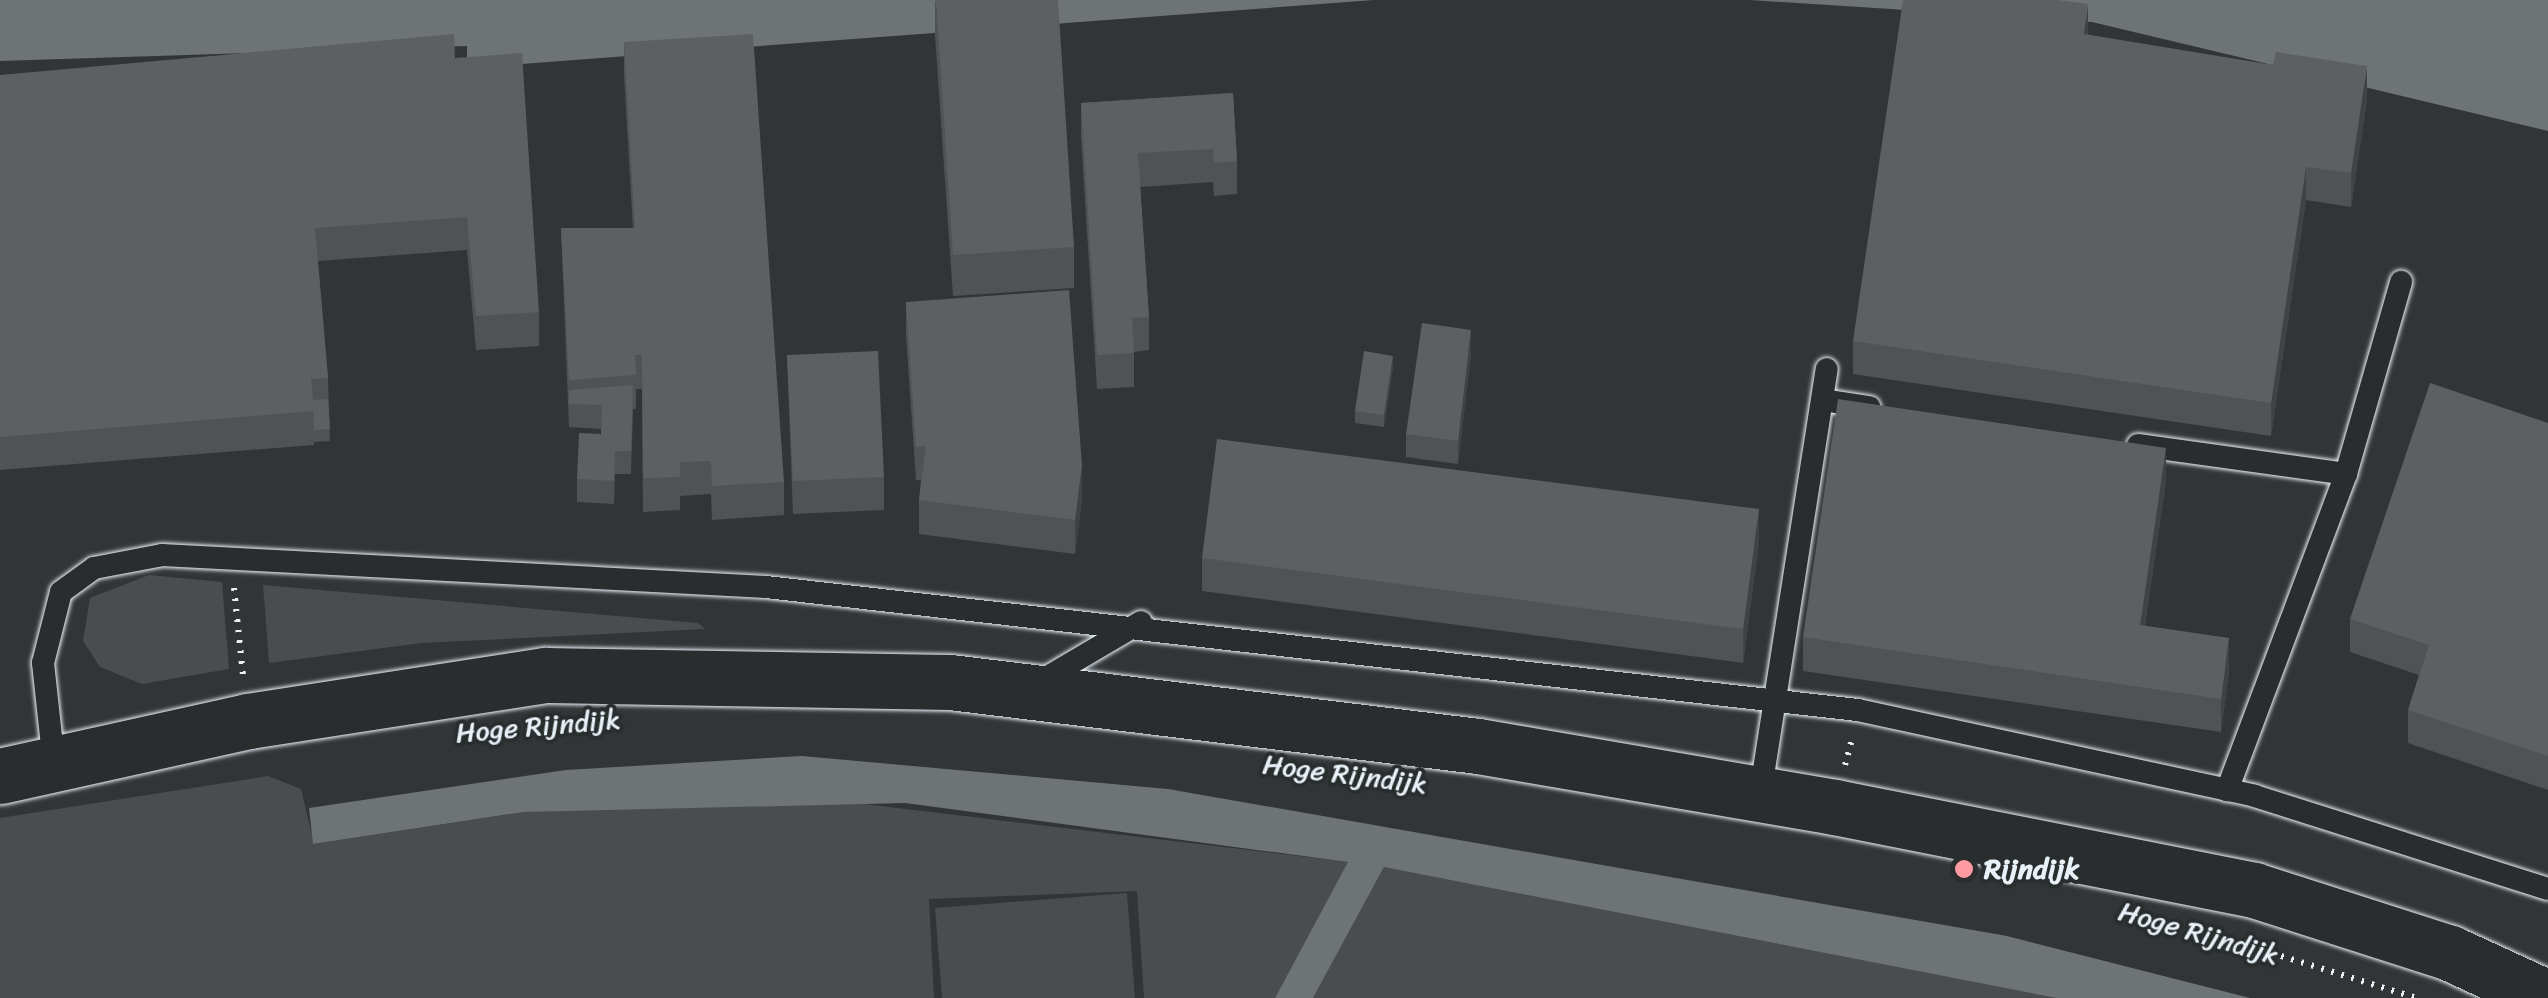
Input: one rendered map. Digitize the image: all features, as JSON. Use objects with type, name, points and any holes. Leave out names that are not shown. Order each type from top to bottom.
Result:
[{"type":"street","name":"Hoge Rijndijk","points":[[0,776],[35,743],[244,687],[565,637],[735,642],[857,657],[950,682]]},
{"type":"street","name":"Hoge Rijndijk","points":[[35,743],[296,712],[545,675],[950,682],[1478,746],[1760,795],[2254,890],[2450,953],[2548,998]]},
{"type":"lane","points":[[2227,790],[2346,474],[2401,282]]},
{"type":"lane","points":[[1760,795],[1780,702],[1827,368]]},
{"type":"lane","points":[[1823,400],[1900,411]]},
{"type":"lane","points":[[2114,441],[2346,474]]},
{"type":"lane","points":[[35,743],[43,664],[61,592],[111,564],[162,555],[766,586],[1141,622],[1858,710],[2227,790],[2548,889]]},
{"type":"lane","points":[[1018,690],[1066,672],[1141,622]]},
{"type":"path","points":[[231,560],[244,687]]},
{"type":"path","name":"Hoge Rijndijk","points":[[2192,928],[2416,998]]},
{"type":"shaded area","points":[[0,0],[1374,0],[480,67],[467,64],[467,46],[0,61]]},
{"type":"shaded area","points":[[1750,0],[2548,0],[2548,131],[2092,22]]},
{"type":"shaded area","points":[[149,575],[222,582],[229,669],[142,684],[100,667],[83,641],[90,598]]},
{"type":"shaded area","points":[[263,585],[698,623],[705,629],[422,643],[269,663]]},
{"type":"shaded area","points":[[802,756],[1168,789],[2007,936],[2250,998],[2057,998],[1384,867],[1313,998],[1275,998],[1348,862],[905,803],[524,812],[313,844],[309,808],[566,770]]},
{"type":"shaded area","points":[[268,776],[301,789],[314,844],[524,812],[831,800],[1349,862],[1275,998],[1144,998],[1137,891],[929,899],[934,998],[0,998],[0,818]]},
{"type":"shaded area","points":[[1384,867],[1892,961],[2057,998],[1313,998]]},
{"type":"shaded area","points":[[1127,893],[1135,998],[942,998],[935,908]]},
{"type":"building","points":[[936,0],[1058,0],[1074,247],[953,255]]},
{"type":"building","points":[[1903,0],[2057,0],[2088,4],[2084,34],[2273,65],[2276,52],[2367,66],[2351,173],[2306,167],[2271,403],[1853,341]]},
{"type":"building","points":[[454,34],[455,58],[522,53],[539,312],[476,316],[467,217],[315,228],[328,378],[311,379],[314,411],[0,437],[0,75]]},
{"type":"building","points":[[753,34],[784,482],[712,486],[711,461],[680,462],[680,477],[643,478],[642,355],[635,355],[636,375],[569,380],[561,228],[635,228],[624,42]]},
{"type":"building","points":[[1233,93],[1237,161],[1214,163],[1213,149],[1138,153],[1149,317],[1132,318],[1134,353],[1097,355],[1081,103]]},
{"type":"building","points":[[1069,290],[1082,466],[1075,520],[919,500],[926,446],[916,447],[906,302]]},
{"type":"building","points":[[1422,323],[1471,330],[1458,441],[1406,434]]},
{"type":"building","points":[[878,351],[884,477],[793,481],[787,355]]},
{"type":"building","points":[[1364,351],[1393,356],[1384,415],[1355,411]]},
{"type":"building","points":[[2430,383],[2548,423],[2548,756],[2408,710],[2429,645],[2350,619]]},
{"type":"building","points":[[633,385],[631,451],[615,451],[614,481],[577,479],[579,433],[601,434],[602,405],[569,404],[569,390]]},
{"type":"building","points":[[328,399],[330,429],[314,430],[313,400]]},
{"type":"building","points":[[1838,399],[2166,448],[2140,625],[2229,638],[2221,699],[1803,637]]},
{"type":"building","points":[[1217,439],[1759,509],[1743,629],[1202,558]]},
{"type":"place","name":"Rijndijk","points":[[1964,869]]}]
